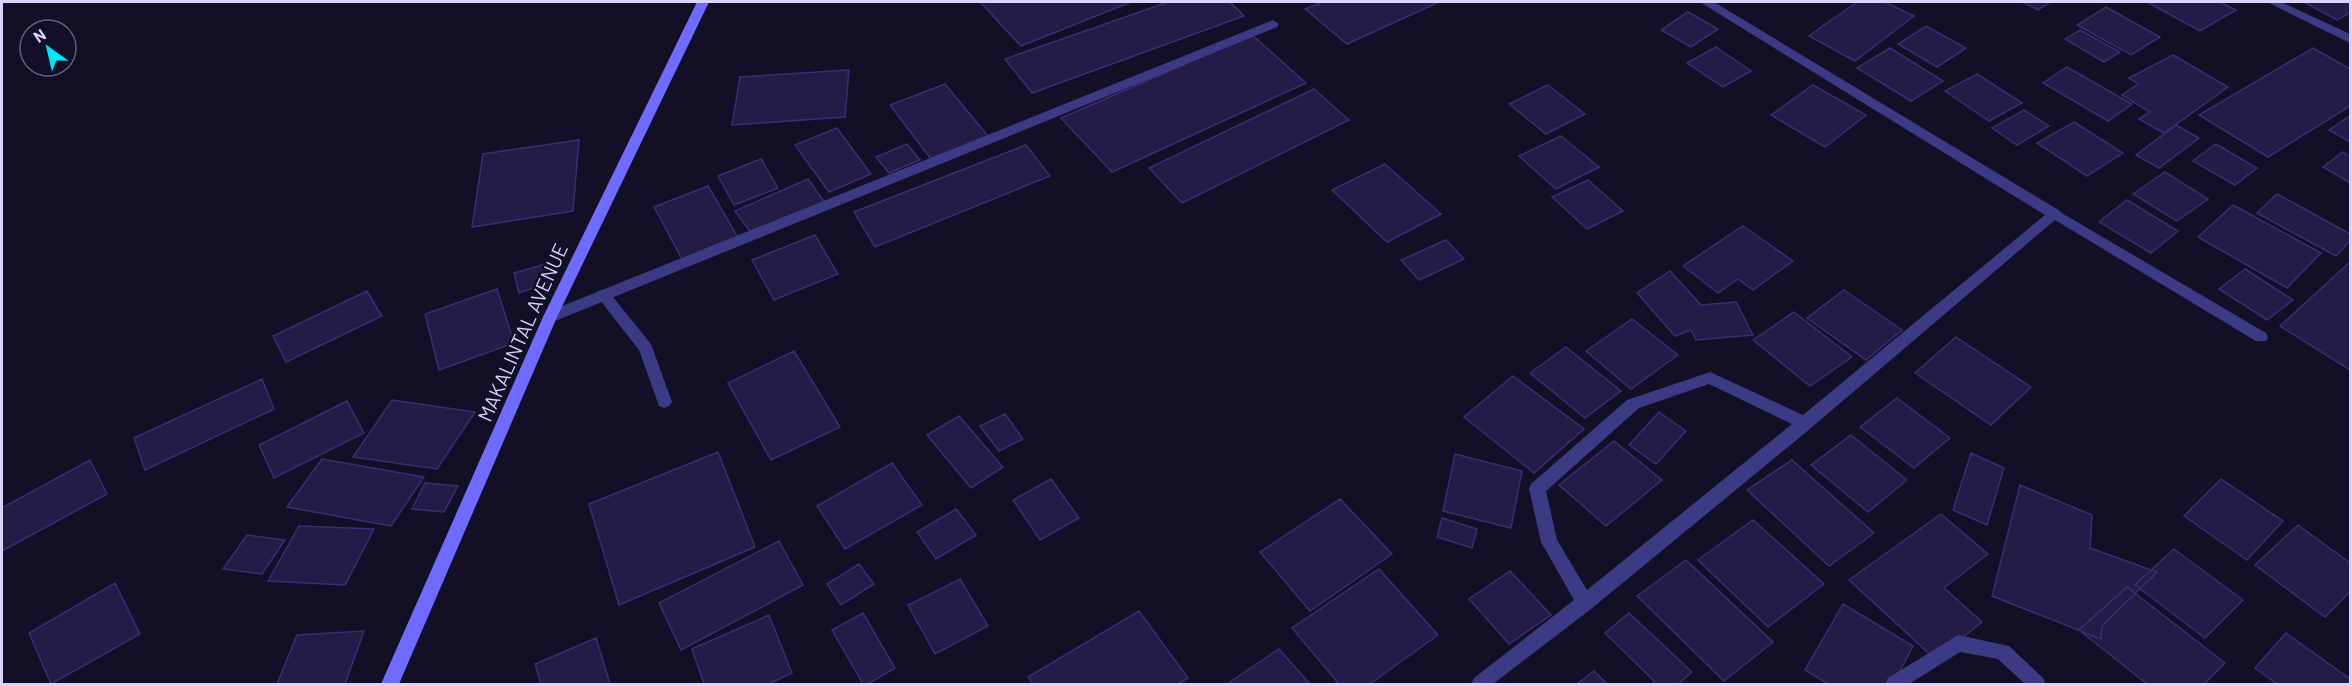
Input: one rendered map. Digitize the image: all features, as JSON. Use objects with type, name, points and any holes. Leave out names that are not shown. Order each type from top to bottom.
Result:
[{"type":"main road","name":"MAKALINTAL AVENUE","points":[[390,684],[549,317],[703,2]]},
{"type":"street","points":[[1706,2],[2261,337]]},
{"type":"street","points":[[2273,2],[2350,39]]},
{"type":"street","points":[[549,317],[1273,24]]},
{"type":"street","points":[[1480,684],[1584,603],[1805,423],[2055,214]]},
{"type":"street","points":[[603,295],[646,348],[664,402]]},
{"type":"street","points":[[1584,603],[1549,542],[1537,489],[1632,404],[1710,378],[1805,423]]},
{"type":"street","points":[[1894,684],[1958,643],[2003,652],[2037,684]]},
{"type":"building","points":[[980,2],[1131,2],[1021,46]]},
{"type":"building","points":[[1168,2],[1230,2],[1244,16],[1032,93],[1005,59]]},
{"type":"building","points":[[1322,2],[1439,2],[1347,44],[1305,9]]},
{"type":"building","points":[[1857,2],[1885,2],[1914,16],[1855,61],[1809,36]]},
{"type":"building","points":[[2023,2],[2050,2],[2038,10]]},
{"type":"building","points":[[2147,2],[2220,2],[2236,10],[2200,31]]},
{"type":"building","points":[[2304,2],[2350,2],[2350,13],[2337,20]]},
{"type":"building","points":[[2106,7],[2160,37],[2131,55],[2077,25]]},
{"type":"building","points":[[1688,12],[1718,29],[1691,47],[1661,30]]},
{"type":"building","points":[[1926,26],[1966,48],[1937,67],[1898,44]]},
{"type":"building","points":[[2080,30],[2120,52],[2104,62],[2065,39]]},
{"type":"building","points":[[1252,35],[1306,83],[1112,172],[1061,118]]},
{"type":"building","points":[[1716,47],[1751,71],[1723,87],[1687,63]]},
{"type":"building","points":[[1890,48],[1943,81],[1911,101],[1857,68]]},
{"type":"building","points":[[2313,48],[2350,69],[2350,106],[2268,157],[2199,115]]},
{"type":"building","points":[[2173,55],[2228,87],[2164,133],[2139,119],[2150,112],[2122,95],[2138,84],[2129,78]]},
{"type":"building","points":[[2067,67],[2132,104],[2108,121],[2043,83]]},
{"type":"building","points":[[849,70],[845,117],[732,125],[740,77]]},
{"type":"building","points":[[1977,74],[2022,103],[1989,121],[1945,91]]},
{"type":"building","points":[[945,84],[988,136],[931,159],[890,105]]},
{"type":"building","points":[[1548,85],[1585,114],[1546,134],[1509,104]]},
{"type":"building","points":[[1813,85],[1866,115],[1825,147],[1771,115]]},
{"type":"building","points":[[1314,89],[1349,120],[1182,203],[1149,168]]},
{"type":"building","points":[[2024,110],[2049,126],[2017,145],[1992,128]]},
{"type":"building","points":[[2350,116],[2350,142],[2329,130]]},
{"type":"building","points":[[2074,122],[2123,153],[2087,176],[2037,143]]},
{"type":"building","points":[[2176,125],[2199,138],[2159,168],[2136,155]]},
{"type":"building","points":[[837,128],[871,174],[829,192],[795,145]]},
{"type":"building","points":[[1561,136],[1599,167],[1556,189],[1519,156]]},
{"type":"building","points":[[579,140],[573,211],[472,227],[483,154]]},
{"type":"building","points":[[907,144],[920,160],[889,173],[876,157]]},
{"type":"building","points":[[2216,144],[2257,168],[2235,185],[2193,161]]},
{"type":"building","points":[[1026,145],[1050,176],[875,247],[854,212]]},
{"type":"building","points":[[2343,152],[2350,157],[2350,183],[2323,167]]},
{"type":"building","points":[[761,159],[778,188],[734,205],[718,176]]},
{"type":"building","points":[[1385,164],[1441,214],[1387,242],[1332,190]]},
{"type":"building","points":[[2165,172],[2208,199],[2177,221],[2133,194]]},
{"type":"building","points":[[808,179],[825,203],[752,234],[735,211]]},
{"type":"building","points":[[1588,180],[1623,211],[1587,229],[1552,197]]},
{"type":"building","points":[[708,186],[739,239],[683,261],[654,207]]},
{"type":"building","points":[[2277,194],[2350,234],[2350,241],[2336,256],[2257,213]]},
{"type":"building","points":[[2127,200],[2178,231],[2151,253],[2099,222]]},
{"type":"building","points":[[2233,205],[2321,253],[2287,288],[2198,237]]},
{"type":"building","points":[[1743,226],[1793,261],[1753,290],[1738,279],[1718,293],[1683,266]]},
{"type":"building","points":[[815,235],[838,274],[774,300],[752,260]]},
{"type":"building","points":[[1446,240],[1464,259],[1419,280],[1401,260]]},
{"type":"building","points":[[2350,262],[2350,370],[2280,326]]},
{"type":"building","points":[[549,263],[554,281],[519,293],[514,273]]},
{"type":"building","points":[[2245,269],[2293,300],[2267,320],[2219,289]]},
{"type":"building","points":[[1670,271],[1701,305],[1736,302],[1753,335],[1696,340],[1691,330],[1675,336],[1637,293]]},
{"type":"building","points":[[497,289],[514,343],[439,370],[425,314]]},
{"type":"building","points":[[1844,290],[1902,330],[1866,360],[1807,318]]},
{"type":"building","points":[[367,291],[382,316],[286,362],[273,336]]},
{"type":"building","points":[[1794,312],[1852,357],[1810,386],[1753,340]]},
{"type":"building","points":[[1632,319],[1678,355],[1631,389],[1586,351]]},
{"type":"building","points":[[1956,337],[2031,387],[1991,425],[1915,373]]},
{"type":"building","points":[[1566,347],[1621,391],[1585,418],[1530,373]]},
{"type":"building","points":[[794,351],[840,427],[771,460],[728,383]]},
{"type":"building","points":[[1513,376],[1584,429],[1534,473],[1464,417]]},
{"type":"building","points":[[262,379],[274,409],[145,470],[134,438]]},
{"type":"building","points":[[1897,398],[1950,438],[1914,468],[1860,427]]},
{"type":"building","points":[[392,400],[475,412],[437,469],[353,457]]},
{"type":"building","points":[[347,401],[364,433],[274,478],[259,445]]},
{"type":"building","points":[[1659,412],[1686,431],[1656,464],[1629,445]]},
{"type":"building","points":[[1005,414],[1023,439],[999,451],[980,426]]},
{"type":"building","points":[[959,416],[1003,467],[971,488],[927,435]]},
{"type":"building","points":[[1851,435],[1907,480],[1868,512],[1811,465]]},
{"type":"building","points":[[1614,441],[1662,480],[1606,526],[1559,485]]},
{"type":"building","points":[[718,452],[755,547],[619,605],[589,504]]},
{"type":"building","points":[[1971,453],[2004,468],[1987,525],[1953,510]]},
{"type":"building","points":[[1455,454],[1522,471],[1511,528],[1443,511]]},
{"type":"building","points":[[322,459],[424,477],[391,526],[287,507]]},
{"type":"building","points":[[90,460],[107,494],[2,551],[2,508]]},
{"type":"building","points":[[1792,460],[1874,533],[1829,566],[1747,490]]},
{"type":"building","points":[[892,463],[922,505],[845,549],[817,506]]},
{"type":"building","points":[[1051,479],[1079,518],[1040,540],[1013,500]]},
{"type":"building","points":[[2221,479],[2283,521],[2247,560],[2184,516]]},
{"type":"building","points":[[425,483],[458,486],[444,512],[412,509]]},
{"type":"building","points":[[2020,485],[2092,515],[2090,548],[2157,572],[2102,626],[2101,639],[1992,596]]},
{"type":"building","points":[[1340,499],[1392,554],[1310,611],[1260,552]]},
{"type":"building","points":[[956,509],[976,535],[936,559],[917,532]]},
{"type":"building","points":[[1941,514],[1988,554],[1944,588],[1982,622],[1935,659],[1849,580]]},
{"type":"building","points":[[1442,518],[1477,529],[1472,548],[1437,537]]},
{"type":"building","points":[[1753,520],[1824,584],[1768,627],[1698,560]]},
{"type":"building","points":[[2298,525],[2350,563],[2350,592],[2325,617],[2255,565]]},
{"type":"building","points":[[299,526],[374,529],[345,585],[268,581]]},
{"type":"building","points":[[247,535],[285,540],[262,574],[223,569]]},
{"type":"building","points":[[779,541],[803,585],[681,650],[659,603]]},
{"type":"building","points":[[2174,549],[2243,600],[2205,638],[2135,585]]},
{"type":"building","points":[[1686,560],[1773,642],[1724,681],[1637,596]]},
{"type":"building","points":[[859,564],[874,584],[841,605],[827,584]]},
{"type":"building","points":[[1379,569],[1438,635],[1370,684],[1339,684],[1292,628]]},
{"type":"building","points":[[1510,571],[1551,615],[1509,644],[1469,599]]},
{"type":"building","points":[[960,579],[988,626],[935,654],[908,605]]},
{"type":"building","points":[[115,583],[140,634],[51,684],[29,633]]},
{"type":"building","points":[[2127,587],[2225,663],[2204,684],[2147,684],[2079,630]]},
{"type":"building","points":[[1843,604],[1913,646],[1893,684],[1828,684],[1805,670]]},
{"type":"building","points":[[1139,611],[1188,678],[1178,684],[1033,684],[1028,677]]},
{"type":"building","points":[[863,613],[895,668],[868,684],[863,684],[832,630]]},
{"type":"building","points":[[1629,613],[1692,672],[1678,684],[1652,684],[1655,682],[1605,633]]},
{"type":"building","points":[[769,615],[792,673],[768,684],[704,684],[692,649]]},
{"type":"building","points":[[364,631],[345,684],[277,684],[297,635]]},
{"type":"building","points":[[2286,633],[2350,679],[2350,684],[2277,684],[2255,668]]},
{"type":"building","points":[[596,638],[610,684],[541,684],[535,664]]},
{"type":"building","points":[[1279,649],[1310,684],[1227,684]]},
{"type":"building","points":[[1594,671],[1607,684],[1577,684]]}]
